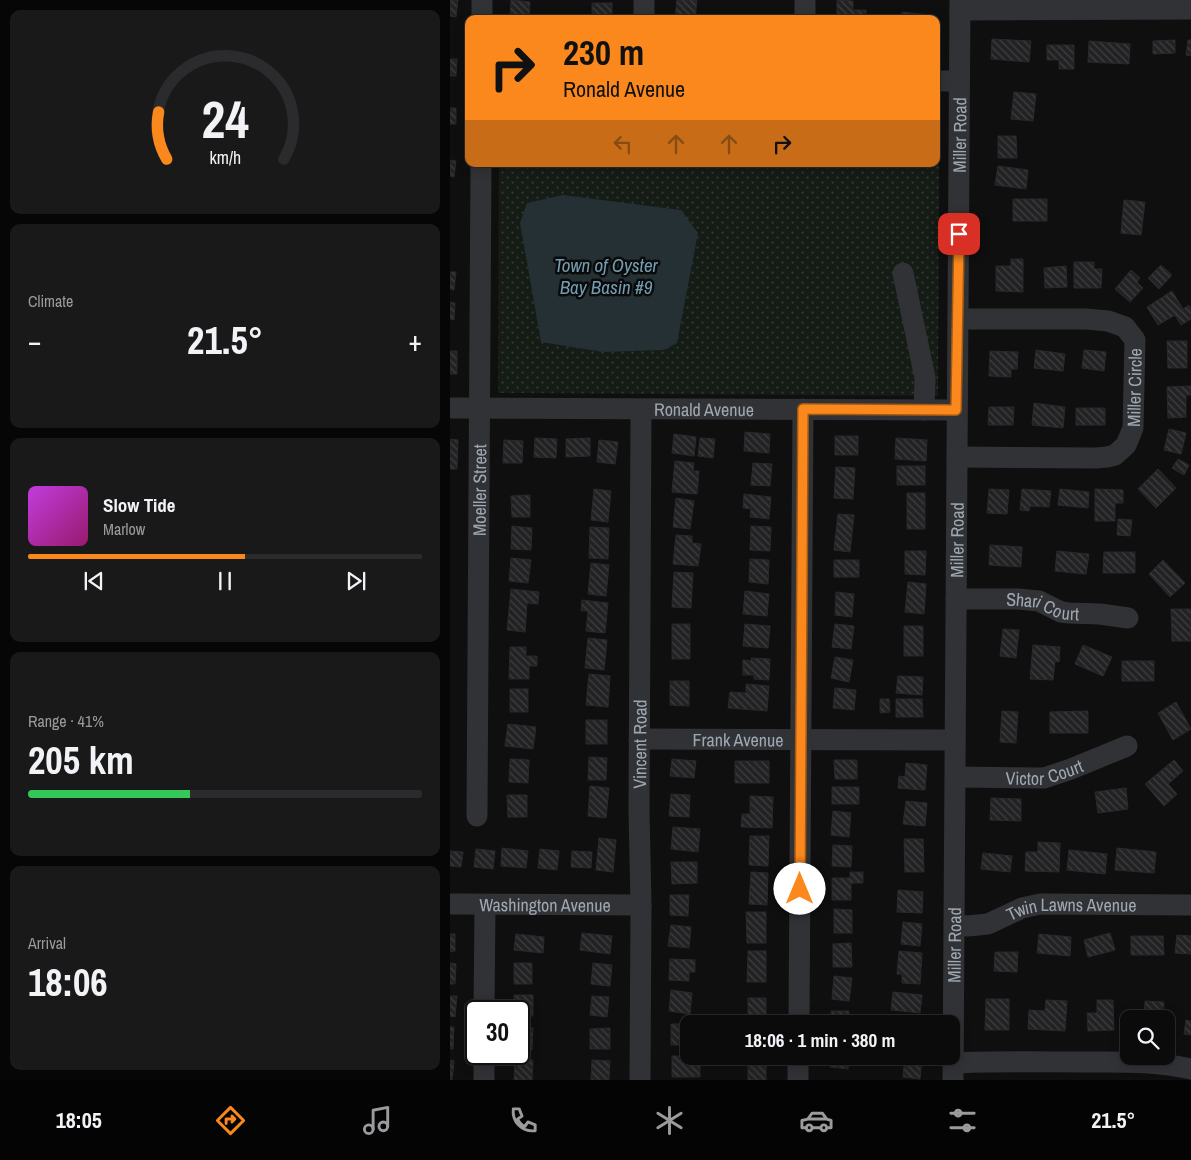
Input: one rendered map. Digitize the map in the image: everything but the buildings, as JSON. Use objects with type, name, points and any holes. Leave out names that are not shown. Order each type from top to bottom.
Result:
[{"type":"street","points":[[482,0],[482,15]]},
{"type":"street","points":[[644,0],[644,15]]},
{"type":"street","points":[[805,0],[805,15]]},
{"type":"street","points":[[960,5],[1191,9]]},
{"type":"street","name":"Miller Road","points":[[953,1071],[960,5]]},
{"type":"street","points":[[940,80],[959,81]]},
{"type":"street","name":"Moeller Street","points":[[477,816],[481,167]]},
{"type":"street","points":[[903,272],[925,378],[924,410]]},
{"type":"street","name":"Miller Circle","points":[[957,457],[1107,458],[1115,454],[1126,444],[1134,428],[1135,340],[1125,327],[1108,321],[1086,319],[958,319]]},
{"type":"street","name":"Ronald Avenue","points":[[450,408],[956,410]]},
{"type":"street","name":"Vincent Road","points":[[640,1080],[641,408]]},
{"type":"street","points":[[798,1015],[803,409]]},
{"type":"street","name":"Shari Court","points":[[956,600],[1018,599],[1039,601],[1061,612],[1128,618]]},
{"type":"street","name":"Frank Avenue","points":[[640,739],[955,740]]},
{"type":"street","name":"Victor Court","points":[[956,777],[1044,778],[1127,746]]},
{"type":"street","name":"Washington Avenue","points":[[450,904],[641,905]]},
{"type":"street","name":"Twin Lawns Avenue","points":[[954,925],[988,924],[1022,908],[1040,904],[1191,905]]},
{"type":"street","points":[[484,1000],[485,905]]},
{"type":"street","points":[[953,1071],[1000,1061],[1148,1063],[1191,1069]]},
{"type":"street","points":[[484,1065],[484,1080]]},
{"type":"street","points":[[798,1065],[798,1080]]},
{"type":"shaded area","points":[[499,167],[939,167],[938,396],[498,393]]},
{"type":"water","name":"Town of Oyster Bay Basin #9","points":[[563,195],[681,210],[698,233],[677,343],[664,350],[603,352],[541,342],[520,223],[527,203]]},
{"type":"route","points":[[800,889],[803,409],[956,410],[959,234]]}]
